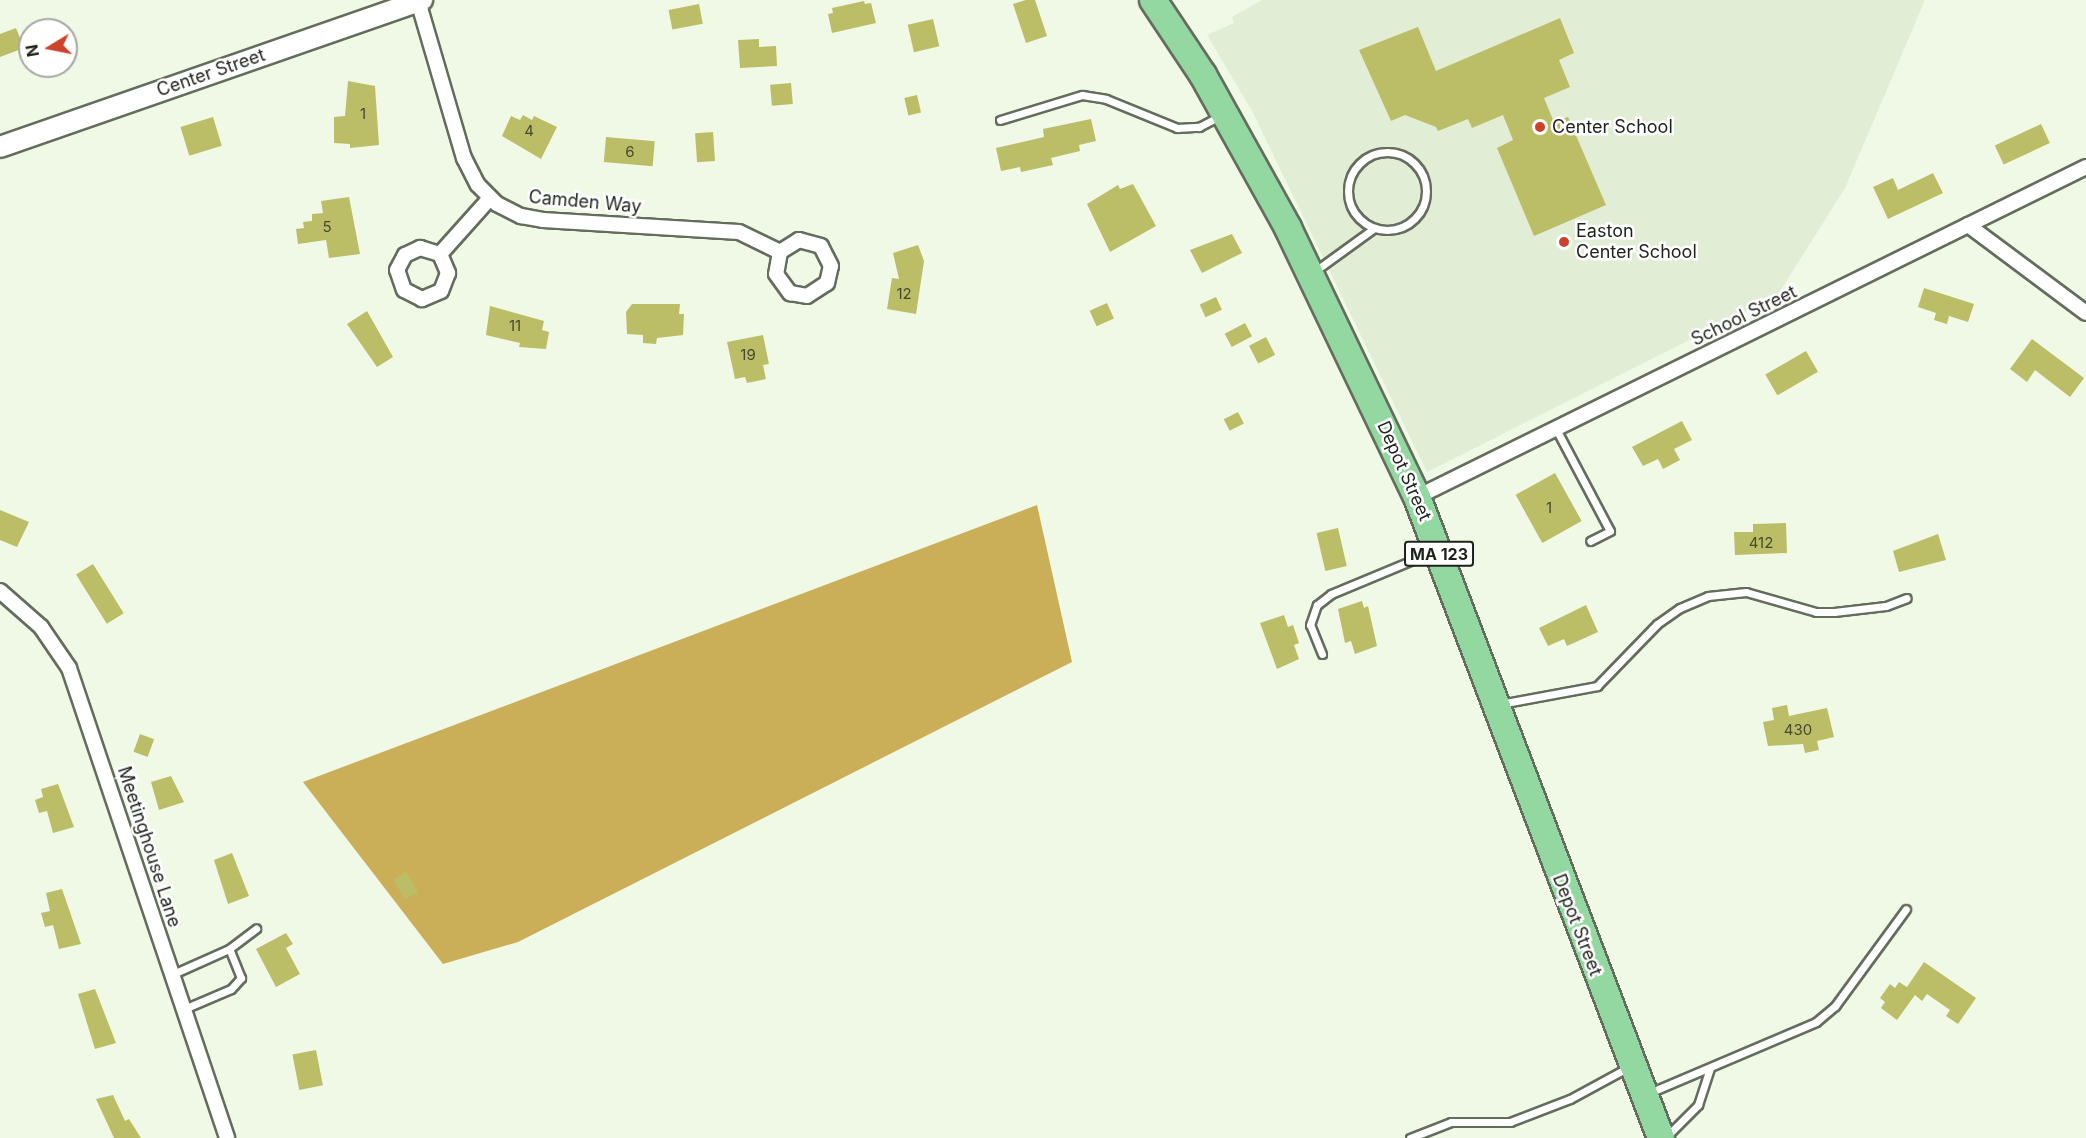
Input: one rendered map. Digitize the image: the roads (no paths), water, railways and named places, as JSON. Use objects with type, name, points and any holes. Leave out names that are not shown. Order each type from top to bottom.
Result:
[{"type":"highway","name":"Depot Street","points":[[1153,0],[1225,113],[1311,274],[1417,497],[1643,1096],[1663,1138]]},
{"type":"main road","name":"Center Street","points":[[0,147],[420,1]]},
{"type":"street","name":"Camden Way","points":[[420,1],[464,158],[490,198],[505,209],[535,219],[734,231],[780,252]]},
{"type":"street","name":"School Street","points":[[1417,497],[2086,167]]},
{"type":"street","points":[[440,254],[490,198]]},
{"type":"street","points":[[1968,225],[2086,313]]},
{"type":"street","points":[[799,240],[821,246],[831,266],[827,283],[807,296],[790,293],[776,274],[780,252],[799,240]]},
{"type":"street","name":"Meetinghouse Lane","points":[[0,591],[41,627],[69,668],[227,1138]]},
{"type":"lane","points":[[1000,120],[1082,95],[1106,99],[1177,128],[1199,127],[1225,113]]},
{"type":"lane","points":[[1311,274],[1373,229],[1399,229],[1411,223],[1422,208],[1426,189],[1424,176],[1406,156],[1381,152],[1358,164],[1351,174],[1347,187],[1351,206],[1362,222],[1373,229]]},
{"type":"lane","points":[[1556,429],[1610,531],[1590,541]]},
{"type":"lane","points":[[1322,654],[1310,625],[1317,605],[1331,594],[1437,550]]},
{"type":"lane","points":[[1497,705],[1597,686],[1656,624],[1680,608],[1708,596],[1746,591],[1816,612],[1886,606],[1907,598]]},
{"type":"lane","points":[[1643,1096],[1816,1022],[1835,1006],[1906,909]]},
{"type":"lane","points":[[172,974],[229,949],[256,929]]},
{"type":"lane","points":[[184,1009],[231,989],[241,978],[229,949]]},
{"type":"lane","points":[[1410,1138],[1451,1122],[1510,1122],[1569,1099],[1632,1066]]},
{"type":"lane","points":[[1663,1138],[1698,1105],[1710,1068]]},
{"type":"place","name":"Center School","points":[[1540,127]]},
{"type":"place","name":"Easton Center School","points":[[1564,242]]}]
